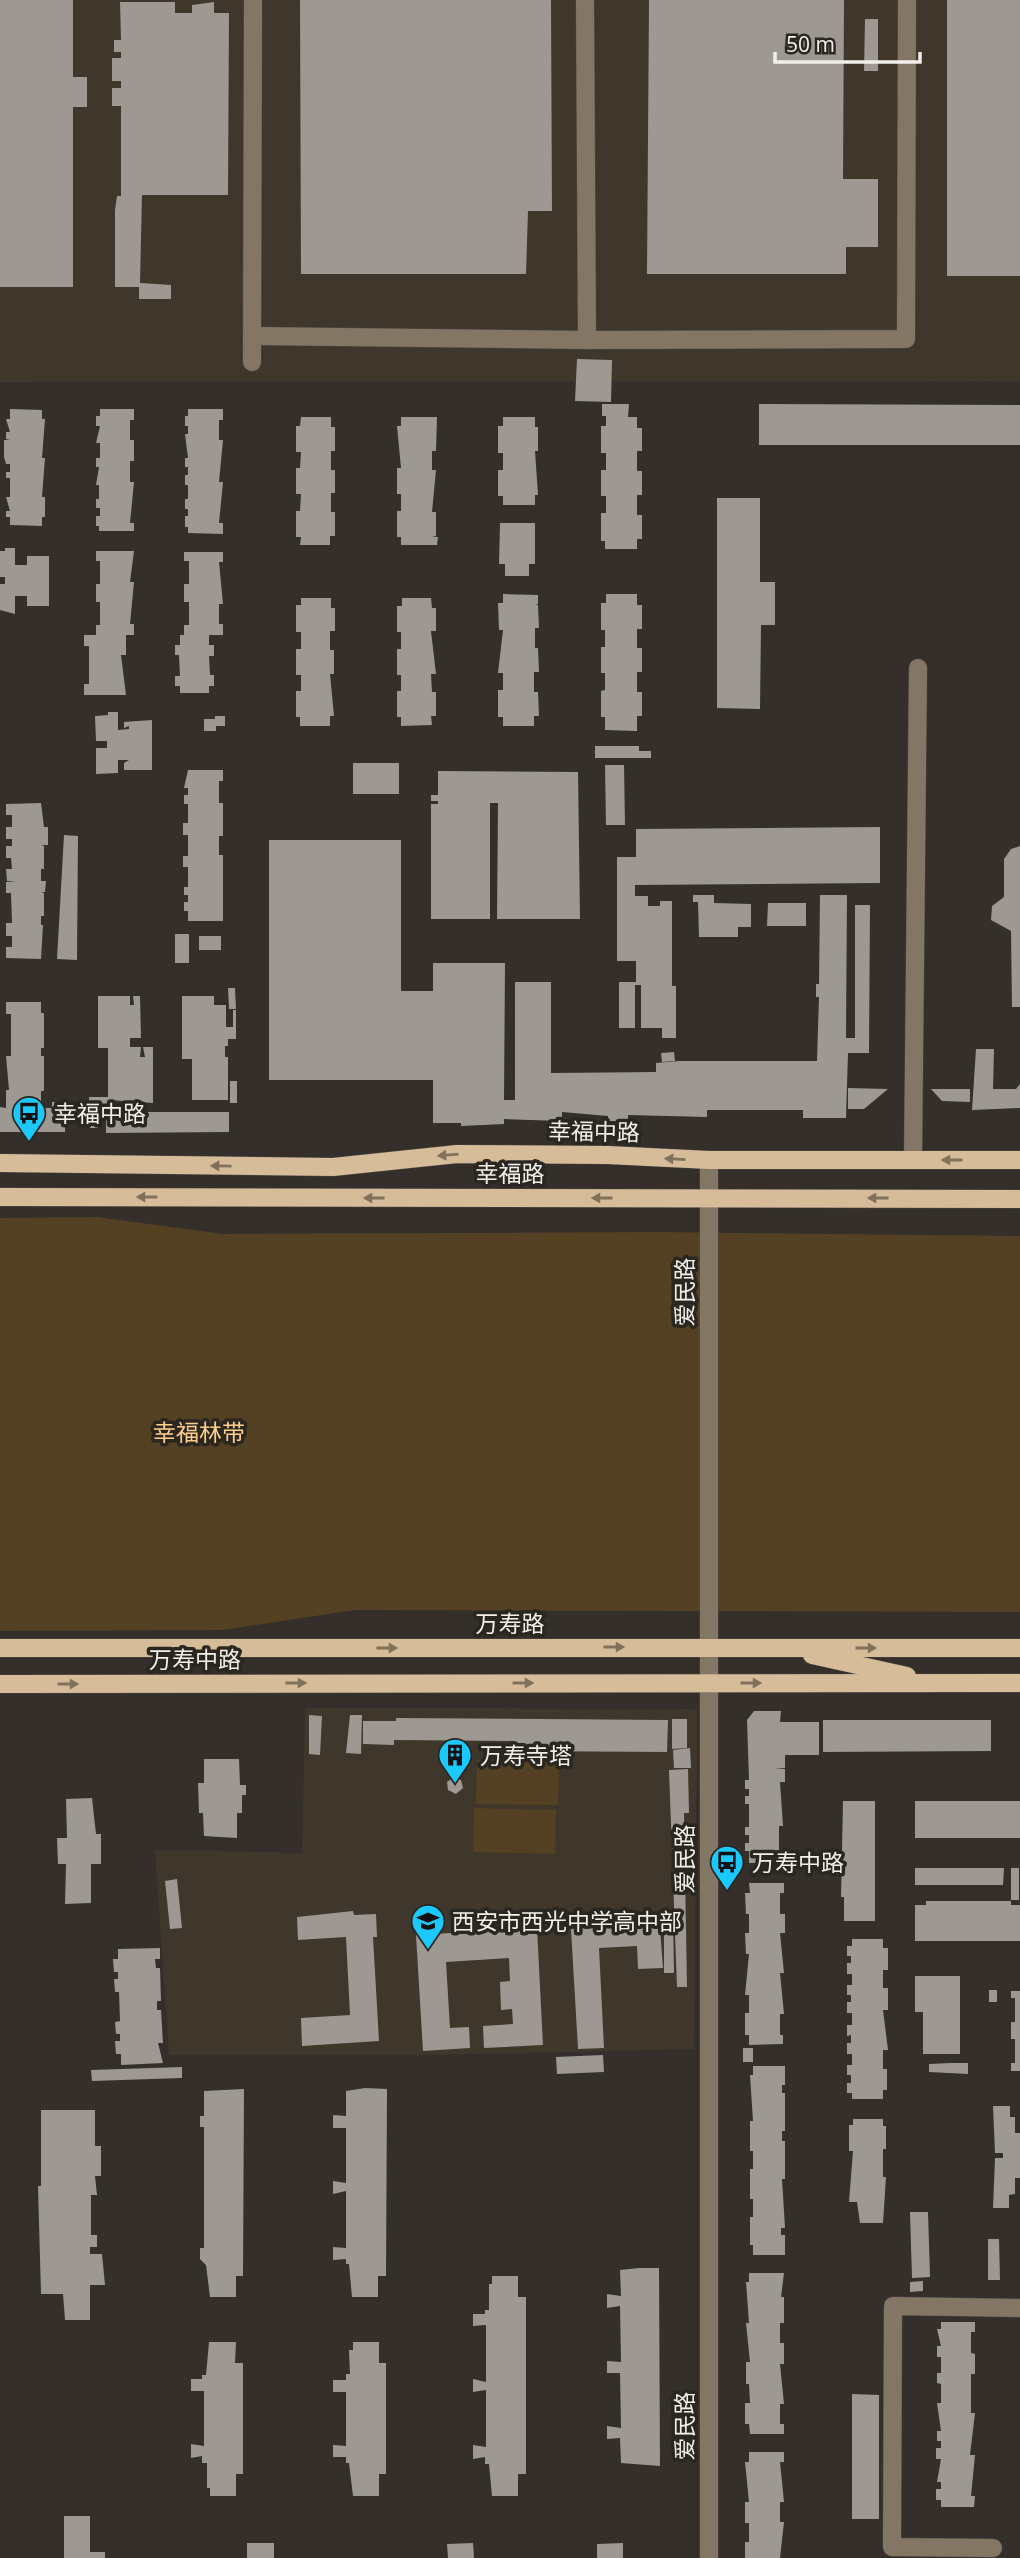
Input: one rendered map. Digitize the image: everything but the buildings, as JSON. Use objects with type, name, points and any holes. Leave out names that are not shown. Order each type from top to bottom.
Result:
[{"type":"main road","name":"幸福中路","points":[[0,1163],[334,1167],[457,1154],[608,1155],[709,1160],[1020,1160]]},
{"type":"main road","name":"幸福路","points":[[0,1197],[1020,1199]]},
{"type":"main road","points":[[774,1647],[944,1683]]},
{"type":"main road","name":"万寿路","points":[[0,1648],[1020,1648]]},
{"type":"main road","name":"万寿中路","points":[[0,1684],[1020,1683]]},
{"type":"street","points":[[252,362],[253,0]]},
{"type":"street","points":[[585,0],[587,340]]},
{"type":"street","points":[[252,336],[587,340],[906,339],[907,0]]},
{"type":"street","points":[[913,1160],[918,668]]},
{"type":"street","name":"爱民路","points":[[709,1160],[709,2558]]},
{"type":"street","points":[[993,2548],[892,2547],[893,2306],[1020,2308]]},
{"type":"shaded area","points":[[0,0],[1020,0],[1020,381],[0,382]]},
{"type":"shaded area","name":"西安市西光中学高中部","points":[[305,1708],[697,1709],[694,2049],[430,2055],[169,2055],[155,1850],[302,1853]]},
{"type":"green space","name":"幸福林带","points":[[97,1217],[223,1234],[658,1232],[1020,1236],[1020,1612],[355,1610],[222,1630],[0,1631],[0,1218]]},
{"type":"green space","points":[[477,1760],[559,1762],[558,1805],[476,1804]]},
{"type":"green space","points":[[474,1808],[556,1810],[555,1854],[473,1852]]},
{"type":"place","name":"幸福中路","points":[[29,1143]]},
{"type":"place","name":"万寿寺塔","points":[[455,1785]]},
{"type":"place","name":"万寿中路","points":[[727,1892]]},
{"type":"place","name":"西安市西光中学高中部","points":[[428,1951]]}]
